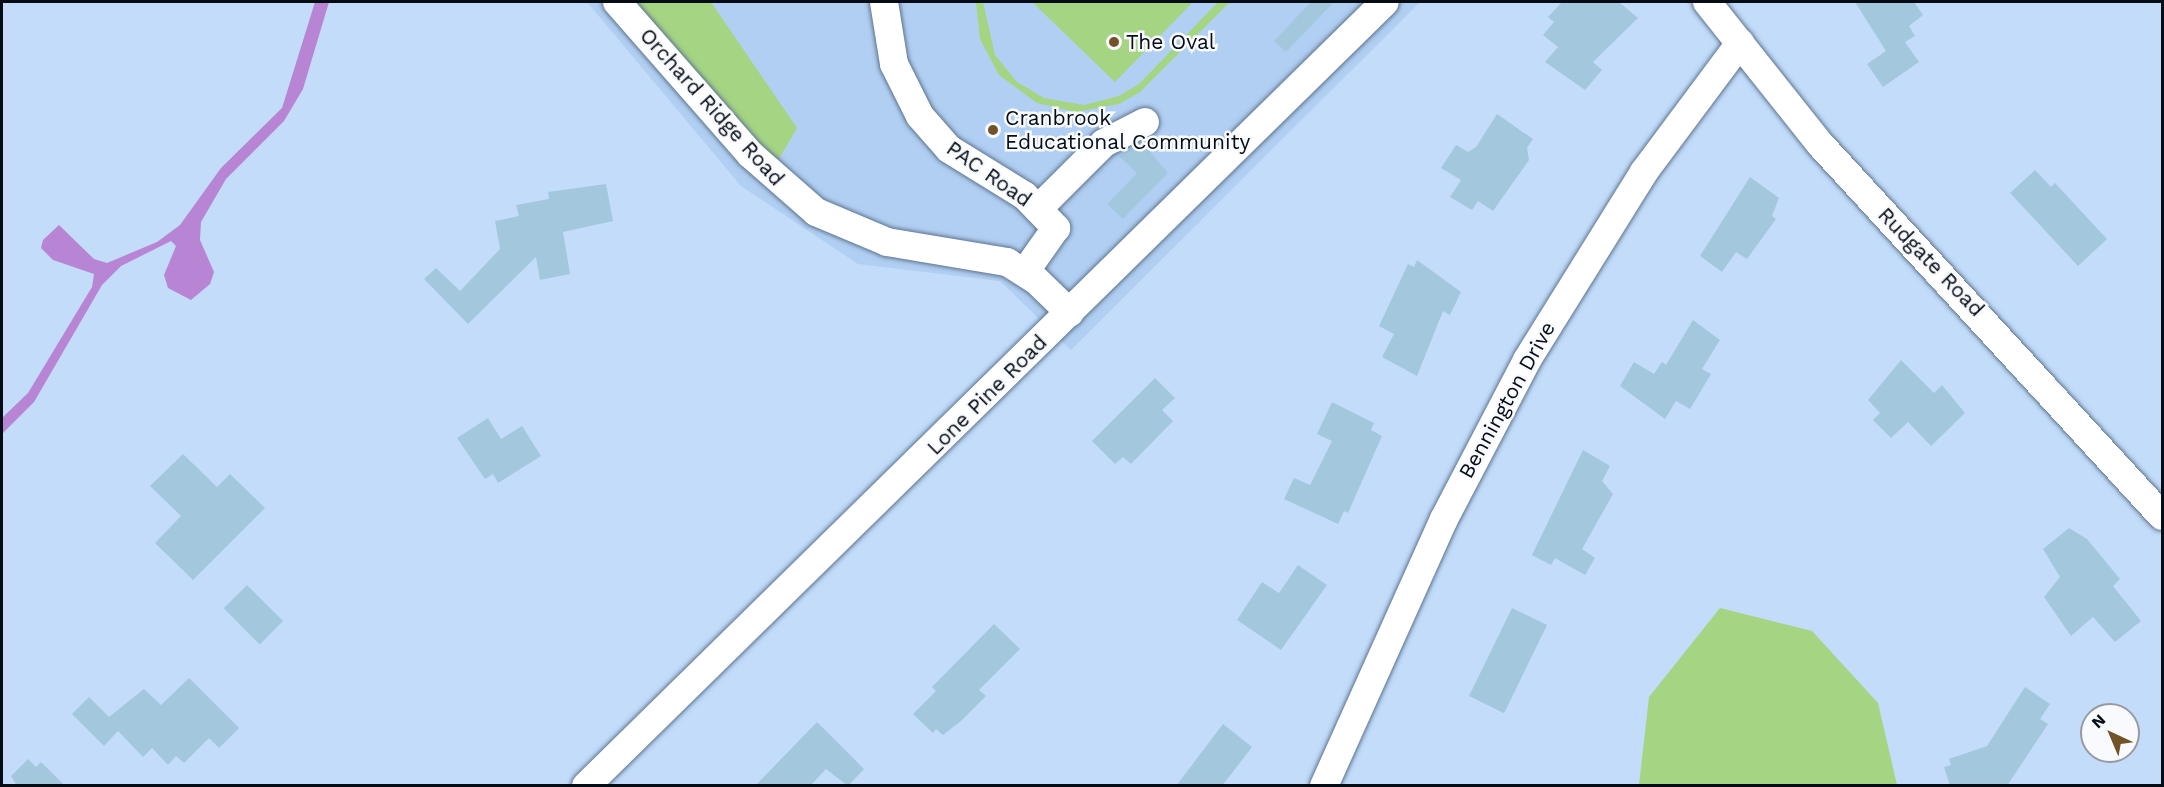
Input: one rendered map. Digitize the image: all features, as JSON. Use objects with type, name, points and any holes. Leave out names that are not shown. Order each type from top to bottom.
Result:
[{"type":"street","name":"Orchard Ridge Road","points":[[618,2],[750,154],[816,212],[887,242],[991,258],[1025,272],[1070,314]]},
{"type":"street","name":"PAC Road","points":[[884,2],[894,64],[920,116],[949,149],[1038,209],[1056,228],[1025,272]]},
{"type":"street","name":"Lone Pine Road","points":[[586,786],[1070,314],[1385,2]]},
{"type":"street","name":"Rudgate Road","points":[[1707,2],[1834,159],[1989,321],[2163,516]]},
{"type":"street","name":"Bennington Drive","points":[[1324,786],[1457,491],[1532,351],[1644,172],[1740,43]]},
{"type":"street","points":[[1038,209],[1104,143],[1145,122]]},
{"type":"shaded area","points":[[315,2],[329,2],[303,89],[284,121],[226,179],[201,222],[200,240],[214,272],[210,284],[191,300],[168,288],[164,275],[176,246],[171,241],[121,266],[102,285],[34,402],[2,434],[2,418],[28,393],[92,287],[94,274],[53,260],[41,248],[43,240],[59,225],[94,259],[107,263],[157,242],[180,225],[221,168],[282,108]]},
{"type":"shaded area","name":"Cranbrook Educational Community","points":[[587,2],[1420,2],[1071,350],[1000,281],[858,264],[741,186]]},
{"type":"green space","points":[[635,2],[711,2],[797,128],[777,162]]},
{"type":"green space","points":[[976,2],[983,2],[995,55],[1017,82],[1044,98],[1084,105],[1119,96],[1139,84],[1218,2],[1230,2],[1140,92],[1119,104],[1076,112],[1037,103],[999,75],[980,39]]},
{"type":"green space","name":"The Oval","points":[[1032,2],[1193,2],[1115,82]]},
{"type":"green space","points":[[1720,608],[1812,631],[1878,703],[1897,785],[1639,785],[1649,697]]},
{"type":"building","points":[[1311,2],[1334,2],[1286,52],[1274,41]]},
{"type":"building","points":[[1562,2],[1619,2],[1638,18],[1593,62],[1602,70],[1585,90],[1545,62],[1558,47],[1543,35],[1554,22],[1548,17]]},
{"type":"building","points":[[1855,2],[1914,2],[1923,15],[1909,26],[1915,36],[1905,42],[1919,62],[1883,87],[1867,64],[1886,51]]},
{"type":"building","points":[[1497,114],[1533,139],[1527,148],[1529,160],[1493,211],[1478,201],[1472,210],[1450,197],[1461,180],[1441,168],[1456,145],[1468,152],[1476,147]]},
{"type":"building","points":[[1142,142],[1168,173],[1123,219],[1107,204],[1137,173],[1119,156]]},
{"type":"building","points":[[2035,170],[2051,187],[2055,183],[2107,239],[2078,266],[2010,193]]},
{"type":"building","points":[[1750,177],[1779,198],[1772,216],[1776,219],[1747,259],[1736,252],[1722,272],[1700,256]]},
{"type":"building","points":[[606,184],[613,221],[563,232],[570,274],[540,280],[536,257],[468,324],[424,279],[436,268],[460,291],[500,249],[495,221],[519,216],[516,205],[549,199],[548,192]]},
{"type":"building","points":[[1417,260],[1461,292],[1450,315],[1443,311],[1417,376],[1382,357],[1394,334],[1379,326],[1408,264],[1414,267]]},
{"type":"building","points":[[1693,320],[1720,340],[1702,369],[1711,374],[1690,409],[1676,401],[1665,419],[1620,386],[1634,362],[1654,374],[1662,362],[1666,365]]},
{"type":"building","points":[[1901,360],[1934,393],[1942,385],[1965,413],[1931,446],[1908,422],[1891,438],[1873,420],[1880,413],[1868,400]]},
{"type":"building","points":[[1155,378],[1175,398],[1162,410],[1173,421],[1131,464],[1123,457],[1115,464],[1092,441]]},
{"type":"building","points":[[1332,402],[1374,423],[1371,430],[1382,436],[1348,513],[1344,511],[1338,524],[1284,499],[1294,478],[1310,485],[1332,441],[1317,434]]},
{"type":"building","points":[[488,418],[501,439],[522,426],[541,456],[498,483],[493,474],[485,479],[457,438]]},
{"type":"building","points":[[1583,450],[1610,466],[1602,481],[1613,494],[1582,549],[1595,558],[1585,575],[1555,558],[1551,565],[1532,555]]},
{"type":"building","points":[[183,454],[217,487],[230,474],[265,508],[193,580],[155,543],[181,516],[150,486]]},
{"type":"building","points":[[2069,528],[2087,539],[2120,579],[2113,586],[2141,621],[2115,642],[2093,617],[2071,636],[2044,597],[2060,577],[2043,549]]},
{"type":"building","points":[[1298,565],[1327,585],[1281,650],[1237,620],[1262,582],[1279,593]]},
{"type":"building","points":[[247,585],[283,621],[260,644],[224,608]]},
{"type":"building","points":[[1512,608],[1547,625],[1504,713],[1469,696]]},
{"type":"building","points":[[994,624],[1020,649],[979,690],[986,696],[962,720],[943,735],[936,729],[933,733],[913,714],[936,691],[932,687]]},
{"type":"building","points":[[189,678],[239,728],[219,748],[209,738],[184,763],[176,756],[168,765],[152,748],[143,757],[118,731],[104,746],[72,714],[89,697],[109,717],[144,689],[161,705]]},
{"type":"building","points":[[2025,687],[2050,704],[2040,719],[2048,724],[2007,786],[1950,786],[1944,767],[1951,765],[1949,759],[1987,746]]},
{"type":"building","points":[[817,722],[864,769],[848,786],[826,769],[810,786],[755,786]]},
{"type":"building","points":[[1223,724],[1252,747],[1222,786],[1176,786]]},
{"type":"building","points":[[28,759],[36,767],[41,762],[65,786],[17,786],[11,776]]},
{"type":"place","name":"The Oval","points":[[1114,42]]},
{"type":"place","name":"Cranbrook Educational Community","points":[[993,130]]}]
